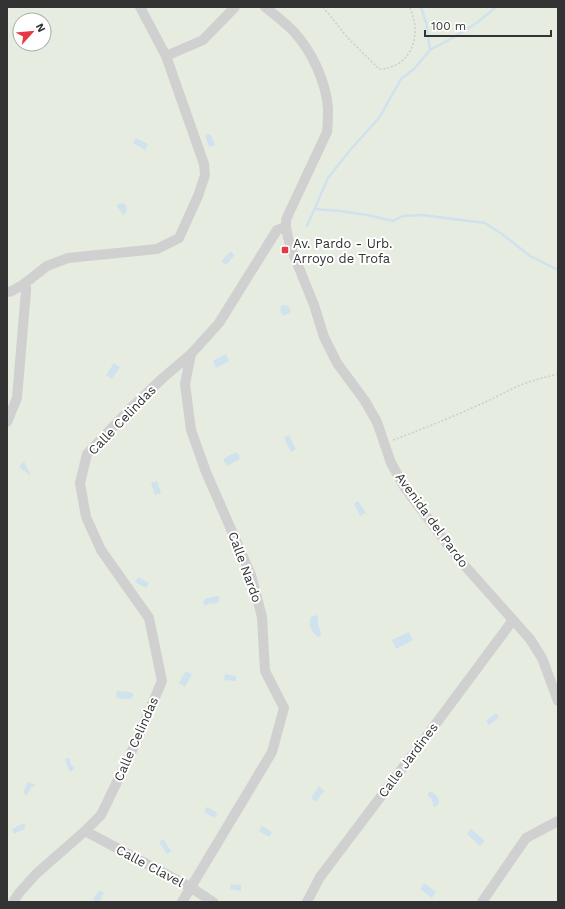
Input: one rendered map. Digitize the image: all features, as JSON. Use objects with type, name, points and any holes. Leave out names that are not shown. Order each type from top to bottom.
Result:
[{"type":"street","points":[[7,292],[12,291],[24,284],[47,266],[68,258],[157,248],[179,238],[198,196],[205,175],[204,164],[166,56],[140,7]]},
{"type":"street","points":[[166,56],[203,40],[235,7]]},
{"type":"street","name":"Avenida del Pardo","points":[[265,7],[283,21],[295,33],[314,61],[320,75],[328,106],[327,132],[286,220],[288,238],[314,305],[324,337],[337,363],[365,401],[377,422],[391,463],[405,488],[457,557],[530,639],[542,658],[558,701]]},
{"type":"street","name":"Calle Celindas","points":[[13,902],[36,874],[101,815],[131,752],[162,681],[149,618],[101,550],[86,517],[80,483],[87,454],[131,408],[191,354],[220,323],[277,230],[286,228]]},
{"type":"street","points":[[7,422],[17,398],[26,291],[24,284]]},
{"type":"street","name":"Calle Nardo","points":[[182,902],[272,752],[284,708],[264,671],[262,617],[251,575],[206,472],[191,430],[185,384],[191,354]]},
{"type":"street","name":"Calle Jardines","points":[[306,902],[320,877],[513,620]]},
{"type":"street","points":[[482,902],[526,838],[558,821]]},
{"type":"street","name":"Calle Clavel","points":[[85,831],[190,887],[214,902]]},
{"type":"path","points":[[323,7],[347,37],[379,69],[387,69],[403,61],[413,48],[415,29],[410,7]]},
{"type":"path","points":[[384,443],[422,430],[522,385],[558,374]]},
{"type":"shaded area","points":[[7,7],[558,7],[558,902],[7,902]]},
{"type":"water","points":[[208,134],[211,135],[215,145],[209,147],[205,136]]},
{"type":"water","points":[[136,138],[148,144],[145,150],[133,143]]},
{"type":"water","points":[[118,204],[125,204],[127,208],[124,215],[117,207]]},
{"type":"water","points":[[230,252],[233,253],[234,256],[226,265],[221,261]]},
{"type":"water","points":[[281,306],[288,306],[291,312],[283,316],[280,310]]},
{"type":"water","points":[[226,354],[229,361],[216,368],[213,361]]},
{"type":"water","points":[[114,363],[120,367],[112,379],[106,375]]},
{"type":"water","points":[[289,435],[296,449],[291,452],[284,438]]},
{"type":"water","points":[[236,452],[240,455],[240,459],[227,466],[223,459]]},
{"type":"water","points":[[24,461],[31,476],[19,467]]},
{"type":"water","points":[[157,481],[161,493],[155,495],[151,483]]},
{"type":"water","points":[[358,501],[366,513],[360,516],[354,504]]},
{"type":"water","points":[[138,577],[149,583],[146,588],[135,582]]},
{"type":"water","points":[[217,596],[220,597],[218,602],[204,605],[203,602],[205,599]]},
{"type":"water","points":[[316,615],[318,617],[318,624],[321,634],[318,637],[312,631],[310,626],[311,617]]},
{"type":"water","points":[[409,632],[413,640],[396,649],[392,640]]},
{"type":"water","points":[[186,671],[192,674],[185,687],[179,683]]},
{"type":"water","points":[[225,674],[236,676],[236,681],[224,680]]},
{"type":"water","points":[[117,691],[131,692],[134,696],[131,699],[116,698]]},
{"type":"water","points":[[496,713],[499,717],[489,725],[486,721]]},
{"type":"water","points":[[65,759],[70,759],[71,765],[74,769],[70,772]]},
{"type":"water","points":[[28,782],[35,785],[34,787],[32,786],[27,795],[23,793]]},
{"type":"water","points":[[319,786],[325,792],[323,792],[316,802],[311,798]]},
{"type":"water","points":[[431,792],[438,797],[439,803],[436,807],[433,806],[432,799],[428,796],[428,793]]},
{"type":"water","points":[[207,807],[216,812],[217,816],[213,817],[204,812]]},
{"type":"water","points":[[24,823],[26,825],[23,831],[22,830],[14,834],[12,829]]},
{"type":"water","points":[[262,826],[272,832],[269,837],[259,831]]},
{"type":"water","points":[[471,829],[485,841],[480,846],[467,834]]},
{"type":"water","points":[[163,839],[171,851],[167,854],[159,842]]},
{"type":"water","points":[[424,883],[436,892],[432,898],[420,889]]},
{"type":"water","points":[[231,884],[241,884],[241,891],[230,889]]},
{"type":"water","points":[[99,890],[104,893],[99,902],[96,902],[93,900]]},
{"type":"waterway","points":[[421,7],[426,22],[430,49]]},
{"type":"waterway","points":[[307,226],[328,178],[351,149],[379,118],[401,79],[414,69],[430,50],[478,22],[496,7]]},
{"type":"waterway","points":[[315,209],[367,215],[393,221],[403,216],[422,215],[485,223],[530,256],[558,270]]},
{"type":"place","name":"Av. Pardo - Urb. Arroyo de Trofa","points":[[285,250]]}]
